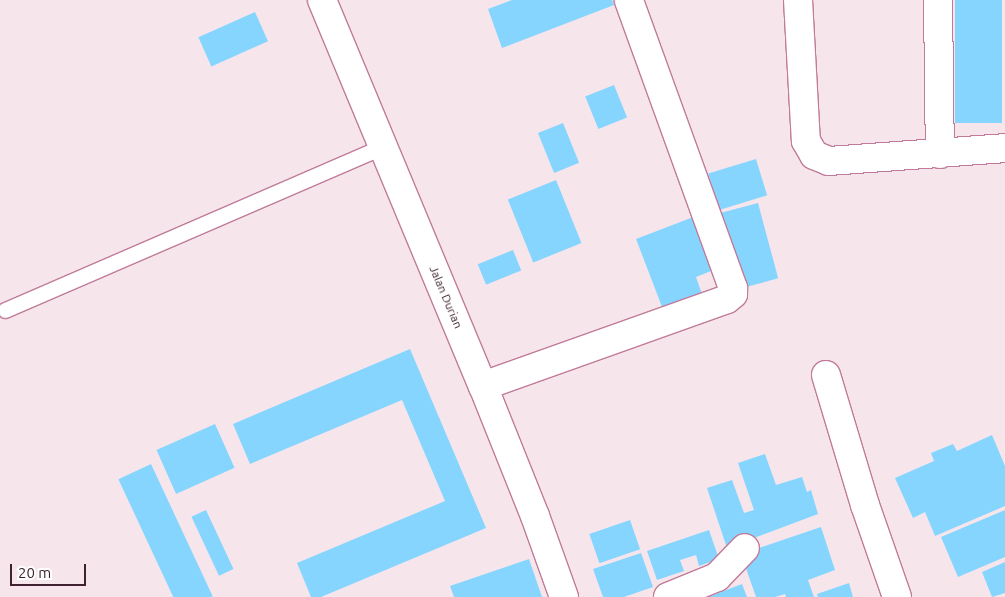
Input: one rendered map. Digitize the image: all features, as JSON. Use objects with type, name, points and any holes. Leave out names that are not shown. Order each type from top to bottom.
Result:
[{"type":"street","name":"Jalan Durian","points":[[322,0],[483,386],[535,516],[564,597]]},
{"type":"street","points":[[483,386],[727,299],[733,294],[733,288],[629,0]]},
{"type":"street","points":[[798,0],[806,141],[814,155],[830,161],[1005,148]]},
{"type":"street","points":[[938,0],[940,154]]},
{"type":"street","points":[[826,375],[865,505],[897,597]]},
{"type":"street","points":[[668,597],[717,577],[745,548]]},
{"type":"lane","points":[[5,310],[384,146]]},
{"type":"building","points":[[512,0],[612,0],[614,5],[502,48],[488,9]]},
{"type":"building","points":[[955,0],[1002,0],[1002,123],[955,123]]},
{"type":"building","points":[[255,12],[268,41],[211,66],[198,37]]},
{"type":"building","points":[[614,85],[627,117],[598,129],[585,97]]},
{"type":"building","points":[[563,123],[579,163],[554,173],[538,133]]},
{"type":"building","points":[[756,159],[767,195],[719,210],[708,174]]},
{"type":"building","points":[[556,180],[581,243],[533,263],[508,199]]},
{"type":"building","points":[[758,203],[778,278],[740,289],[719,213]]},
{"type":"building","points":[[696,216],[716,269],[696,277],[703,297],[664,312],[636,239]]},
{"type":"building","points":[[513,250],[521,270],[486,285],[478,264]]},
{"type":"building","points":[[410,349],[486,528],[321,597],[311,597],[297,563],[445,501],[402,400],[250,464],[233,424]]},
{"type":"building","points":[[215,424],[235,468],[176,494],[157,450]]},
{"type":"building","points":[[992,435],[1005,466],[1005,506],[935,536],[925,512],[913,518],[895,478],[934,461],[931,453],[953,444],[957,451]]},
{"type":"building","points":[[765,454],[776,485],[802,477],[807,492],[811,490],[818,514],[727,548],[707,488],[732,480],[744,513],[754,510],[738,463]]},
{"type":"building","points":[[151,464],[213,596],[173,597],[118,479]]},
{"type":"building","points":[[206,510],[233,569],[219,576],[191,517]]},
{"type":"building","points":[[1005,510],[1005,557],[958,577],[941,537]]},
{"type":"building","points":[[630,520],[640,549],[599,563],[589,534]]},
{"type":"building","points":[[821,527],[835,570],[808,580],[814,597],[786,597],[785,594],[775,597],[756,597],[741,554]]},
{"type":"building","points":[[709,530],[719,559],[699,566],[696,555],[680,560],[684,571],[657,580],[647,551]]},
{"type":"building","points":[[641,553],[653,587],[624,597],[603,597],[593,569]]},
{"type":"building","points":[[529,559],[542,597],[454,597],[450,586]]},
{"type":"building","points":[[1005,562],[1005,593],[992,597],[982,572]]},
{"type":"building","points":[[849,583],[853,597],[818,597],[817,594]]},
{"type":"building","points":[[742,584],[747,597],[708,597]]}]
